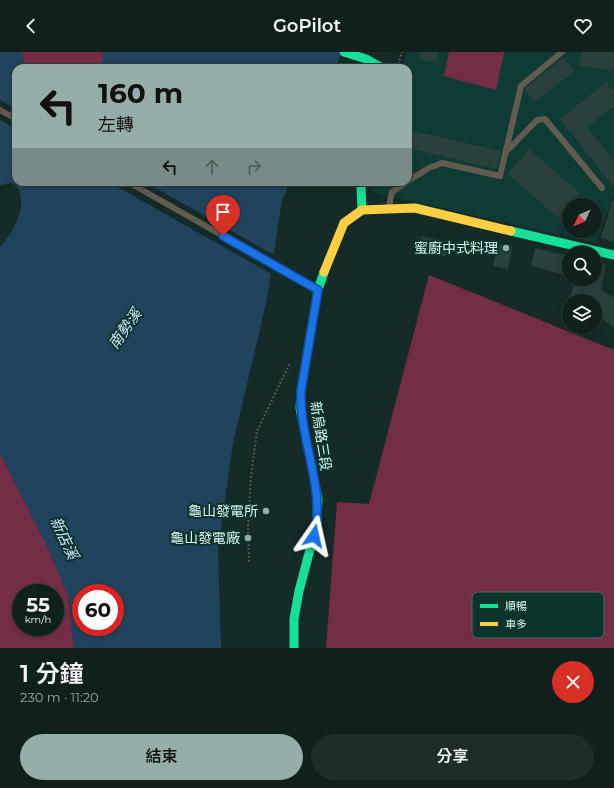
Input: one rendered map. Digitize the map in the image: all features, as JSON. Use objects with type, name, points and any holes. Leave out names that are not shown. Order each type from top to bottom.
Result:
[{"type":"main road","points":[[344,52],[366,59],[375,64]]},
{"type":"main road","points":[[362,186],[362,210]]},
{"type":"main road","name":"新烏路三段","points":[[294,648],[294,619],[299,591],[317,523],[318,499],[300,408],[301,391],[318,290],[344,222],[362,210],[416,208],[614,255]]},
{"type":"lane","points":[[412,179],[429,168],[442,163],[500,176],[521,86],[562,52]]},
{"type":"lane","points":[[0,110],[12,117]]},
{"type":"lane","points":[[506,152],[538,120],[545,119],[602,188]]},
{"type":"lane","points":[[135,186],[318,290]]},
{"type":"lane","points":[[389,208],[392,192],[401,186]]},
{"type":"path","points":[[398,64],[402,52]]},
{"type":"path","points":[[249,562],[248,527],[251,476],[257,431],[290,362]]},
{"type":"shaded area","points":[[22,52],[104,52],[100,64],[24,64]]},
{"type":"shaded area","points":[[407,52],[614,52],[614,195],[602,227],[602,198],[562,198],[562,235],[371,192],[372,186],[412,186],[412,64],[403,64]]},
{"type":"shaded area","points":[[449,52],[504,52],[496,90],[444,76]]},
{"type":"shaded area","points":[[574,238],[598,238],[596,243]]},
{"type":"shaded area","points":[[429,275],[562,329],[562,334],[575,334],[614,350],[614,648],[326,648],[337,502],[369,504]]},
{"type":"shaded area","points":[[0,453],[48,548],[63,584],[12,584],[12,636],[64,636],[64,586],[68,595],[74,648],[0,648]]},
{"type":"water","points":[[0,52],[22,52],[24,64],[12,64],[12,183],[0,185]]},
{"type":"water","points":[[104,52],[341,52],[337,64],[100,64]]},
{"type":"water","points":[[16,186],[288,186],[282,200],[267,299],[233,443],[218,550],[221,648],[74,648],[73,636],[124,636],[124,584],[72,584],[72,630],[68,595],[64,584],[48,548],[0,453],[0,247],[13,229],[19,215],[21,208],[20,192]]},
{"type":"pier","points":[[0,100],[12,107],[12,127],[0,120]]},
{"type":"pier","points":[[116,186],[152,186],[276,256],[273,275]]},
{"type":"building","points":[[420,52],[438,52],[436,63],[419,59]]},
{"type":"building","points":[[582,52],[614,52],[614,68],[612,68],[612,71],[579,65]]},
{"type":"building","points":[[563,58],[574,71],[535,102],[525,88]]},
{"type":"building","points":[[606,82],[614,92],[614,106],[587,127],[614,161],[614,187],[560,119]]},
{"type":"building","points":[[412,131],[501,151],[497,169],[412,149]]},
{"type":"building","points":[[529,149],[580,193],[576,198],[562,198],[562,213],[558,218],[508,174]]},
{"type":"building","points":[[612,201],[614,201],[614,242],[601,238]]},
{"type":"building","points":[[421,236],[449,242],[445,257],[418,251]]},
{"type":"building","points":[[498,244],[512,247],[508,269],[493,266]]},
{"type":"building","points":[[535,248],[562,254],[562,274],[531,266]]},
{"type":"building","points":[[602,264],[606,265],[602,285]]},
{"type":"building","points":[[573,286],[602,286],[601,290],[614,297],[614,327],[602,319],[602,294],[571,294]]},
{"type":"traffic: fast","points":[[344,52],[366,59],[375,64]]},
{"type":"traffic: fast","points":[[362,186],[362,210]]},
{"type":"traffic: fast","points":[[511,231],[614,255]]},
{"type":"traffic: fast","points":[[294,648],[294,619],[299,591],[317,523],[318,499],[300,408],[301,391],[318,290],[324,272]]},
{"type":"traffic: slow","points":[[324,272],[344,223],[362,210],[415,208],[511,231]]},
{"type":"place","name":"蜜廚中式料理","points":[[506,248]]},
{"type":"place","name":"龜山發電所","points":[[266,511]]},
{"type":"place","name":"龜山發電廠","points":[[248,538]]},
{"type":"route","points":[[223,236],[318,290],[301,391],[300,408],[318,499],[317,523],[314,536]]},
{"type":"water label","name":"南勢溪","points":[[125,329]]},
{"type":"water label","name":"新店溪","points":[[64,538]]}]
